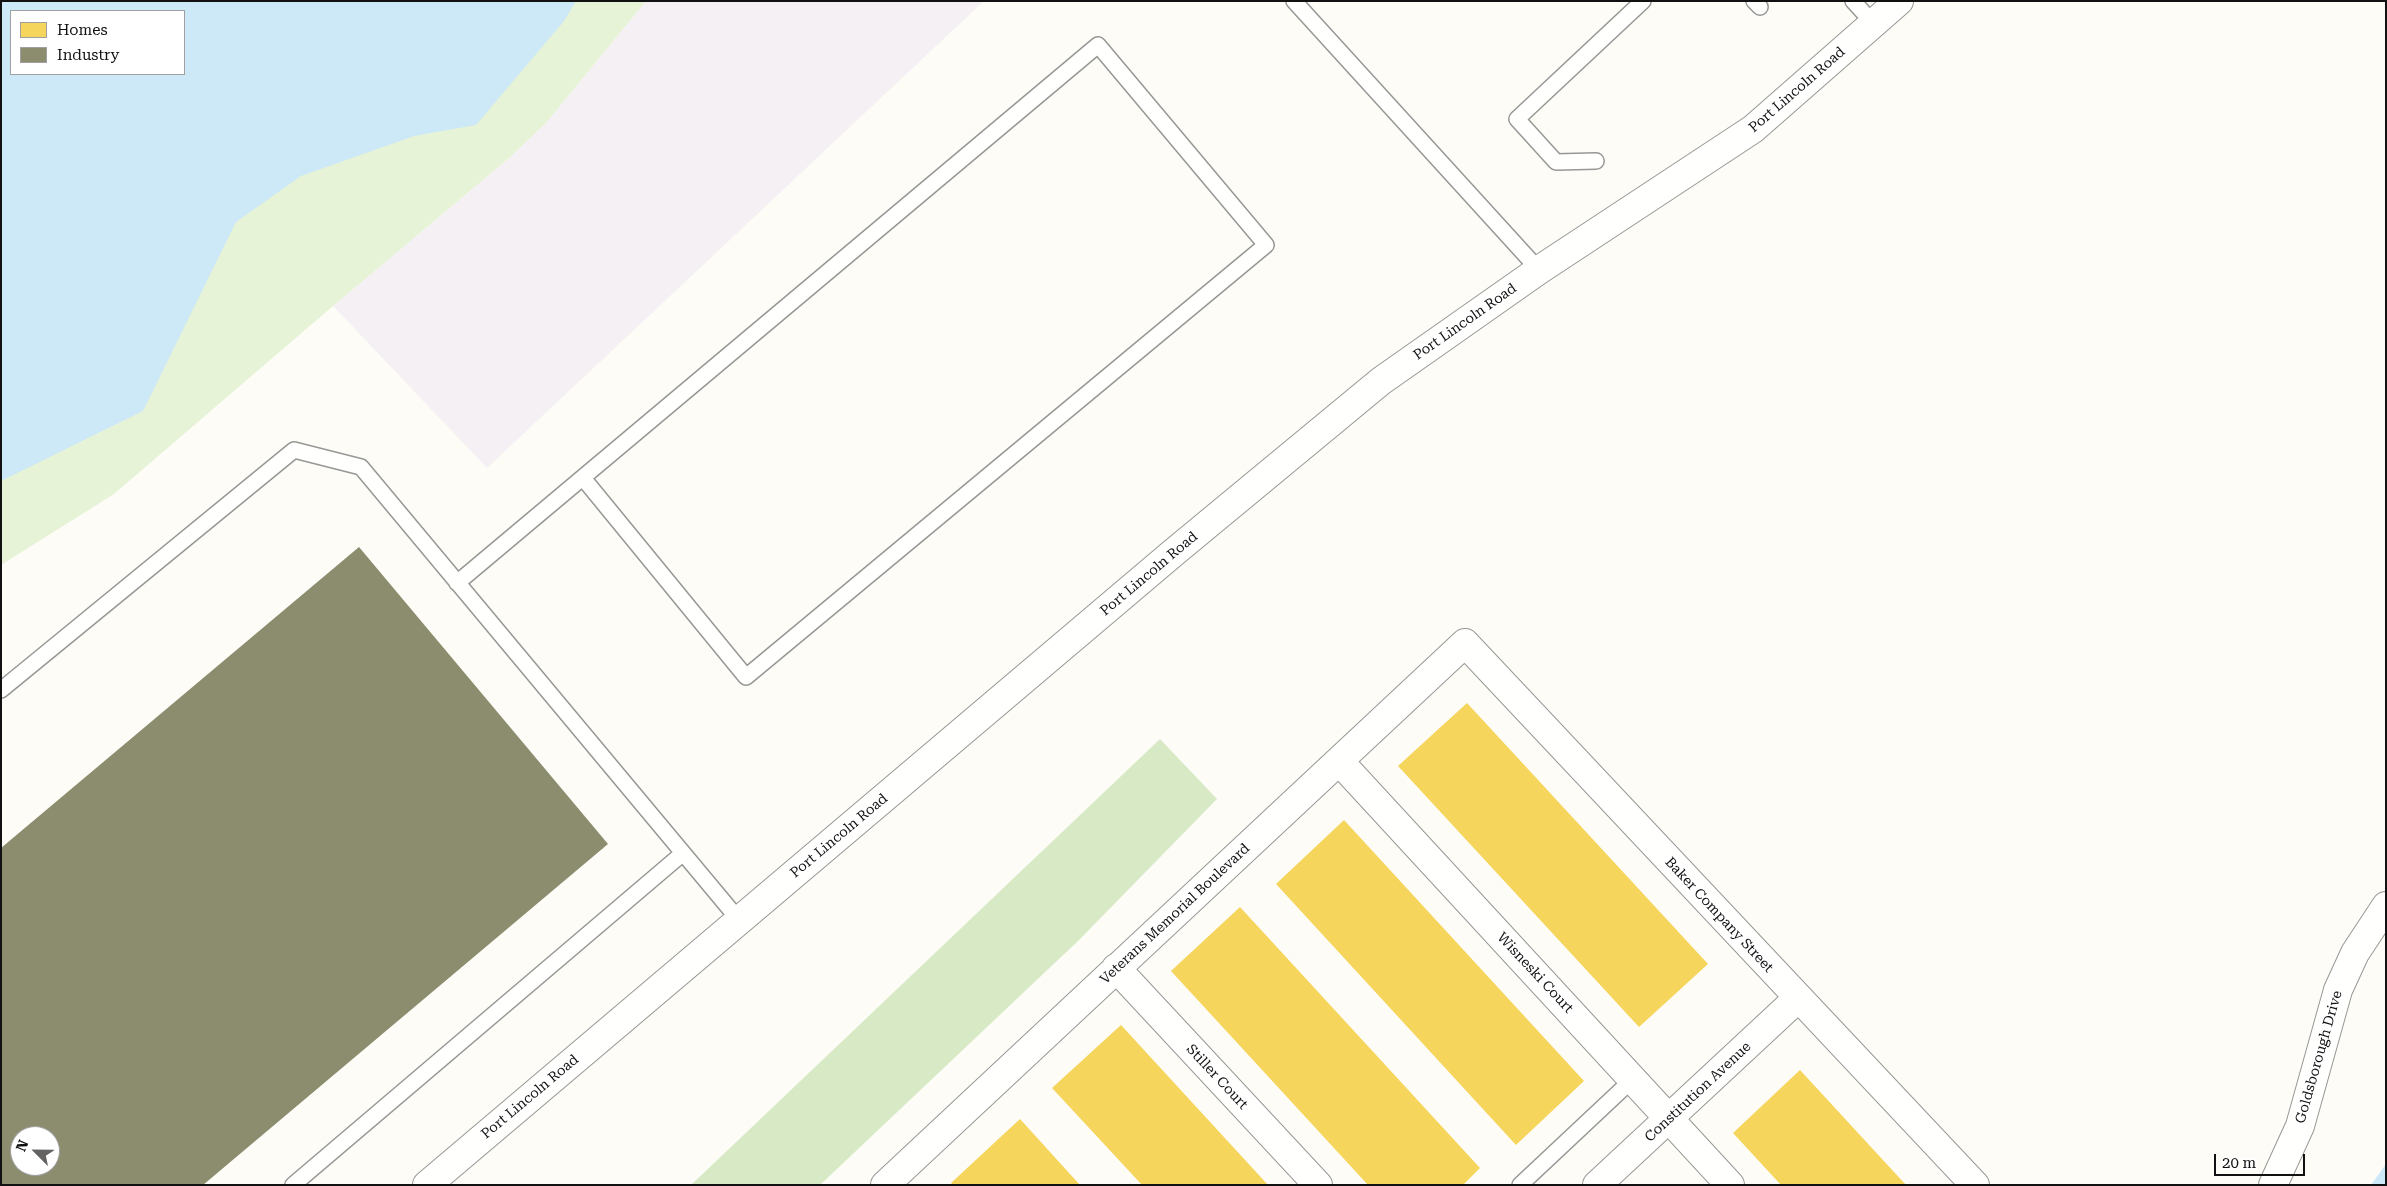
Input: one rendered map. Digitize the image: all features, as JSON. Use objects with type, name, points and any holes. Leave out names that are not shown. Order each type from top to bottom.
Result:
[{"type":"street","name":"Port Lincoln Road","points":[[426,1185],[1173,553],[1381,381],[1539,270],[1753,129],[1899,1]]},
{"type":"street","name":"Veterans Memorial Boulevard","points":[[898,1180],[1116,968],[1465,643]]},
{"type":"street","name":"Baker Company Street","points":[[1465,643],[1975,1185]]},
{"type":"street","name":"Wisneski Court","points":[[1339,761],[1730,1185]]},
{"type":"street","name":"Goldsborough Drive","points":[[2273,1185],[2300,1126],[2338,990],[2355,953],[2386,906]]},
{"type":"street","name":"Stiller Court","points":[[1116,968],[1318,1185]]},
{"type":"street","name":"Constitution Avenue","points":[[1597,1185],[1798,998]]},
{"type":"lane","points":[[1294,1],[1539,270]]},
{"type":"lane","points":[[1596,161],[1556,162],[1517,119],[1643,1]]},
{"type":"lane","points":[[1853,1],[1874,24]]},
{"type":"lane","points":[[457,583],[1098,45],[1266,245],[746,677],[583,478]]},
{"type":"lane","points":[[1,690],[294,450],[361,468],[739,920]]},
{"type":"lane","points":[[293,1185],[682,854]]},
{"type":"lane","points":[[1520,1185],[1633,1079]]},
{"type":"shaded area","points":[[646,1],[984,1],[487,468],[333,306],[508,159],[546,123]]},
{"type":"green space","points":[[191,1],[646,1],[546,123],[508,159],[114,494],[1,565],[1,401],[185,75],[185,10]]},
{"type":"green space","points":[[1160,739],[1217,799],[1078,941],[820,1185],[691,1185]]},
{"type":"water","points":[[1,1],[576,1],[564,21],[476,125],[414,136],[301,176],[236,222],[143,411],[1,481]]},
{"type":"water","points":[[2386,1164],[2386,1185],[2371,1185]]},
{"type":"building: Homes","points":[[1467,703],[1708,964],[1639,1027],[1398,766]]},
{"type":"building: Homes","points":[[1344,820],[1584,1081],[1516,1145],[1276,884]]},
{"type":"building: Homes","points":[[1240,907],[1480,1168],[1463,1185],[1368,1185],[1171,971]]},
{"type":"building: Homes","points":[[1121,1025],[1268,1185],[1142,1185],[1052,1088]]},
{"type":"building: Homes","points":[[1800,1070],[1906,1185],[1781,1185],[1733,1133]]},
{"type":"building: Homes","points":[[1020,1119],[1080,1185],[953,1185],[951,1183]]},
{"type":"building: Industry","points":[[359,547],[608,844],[203,1185],[1,1185],[1,848]]}]
